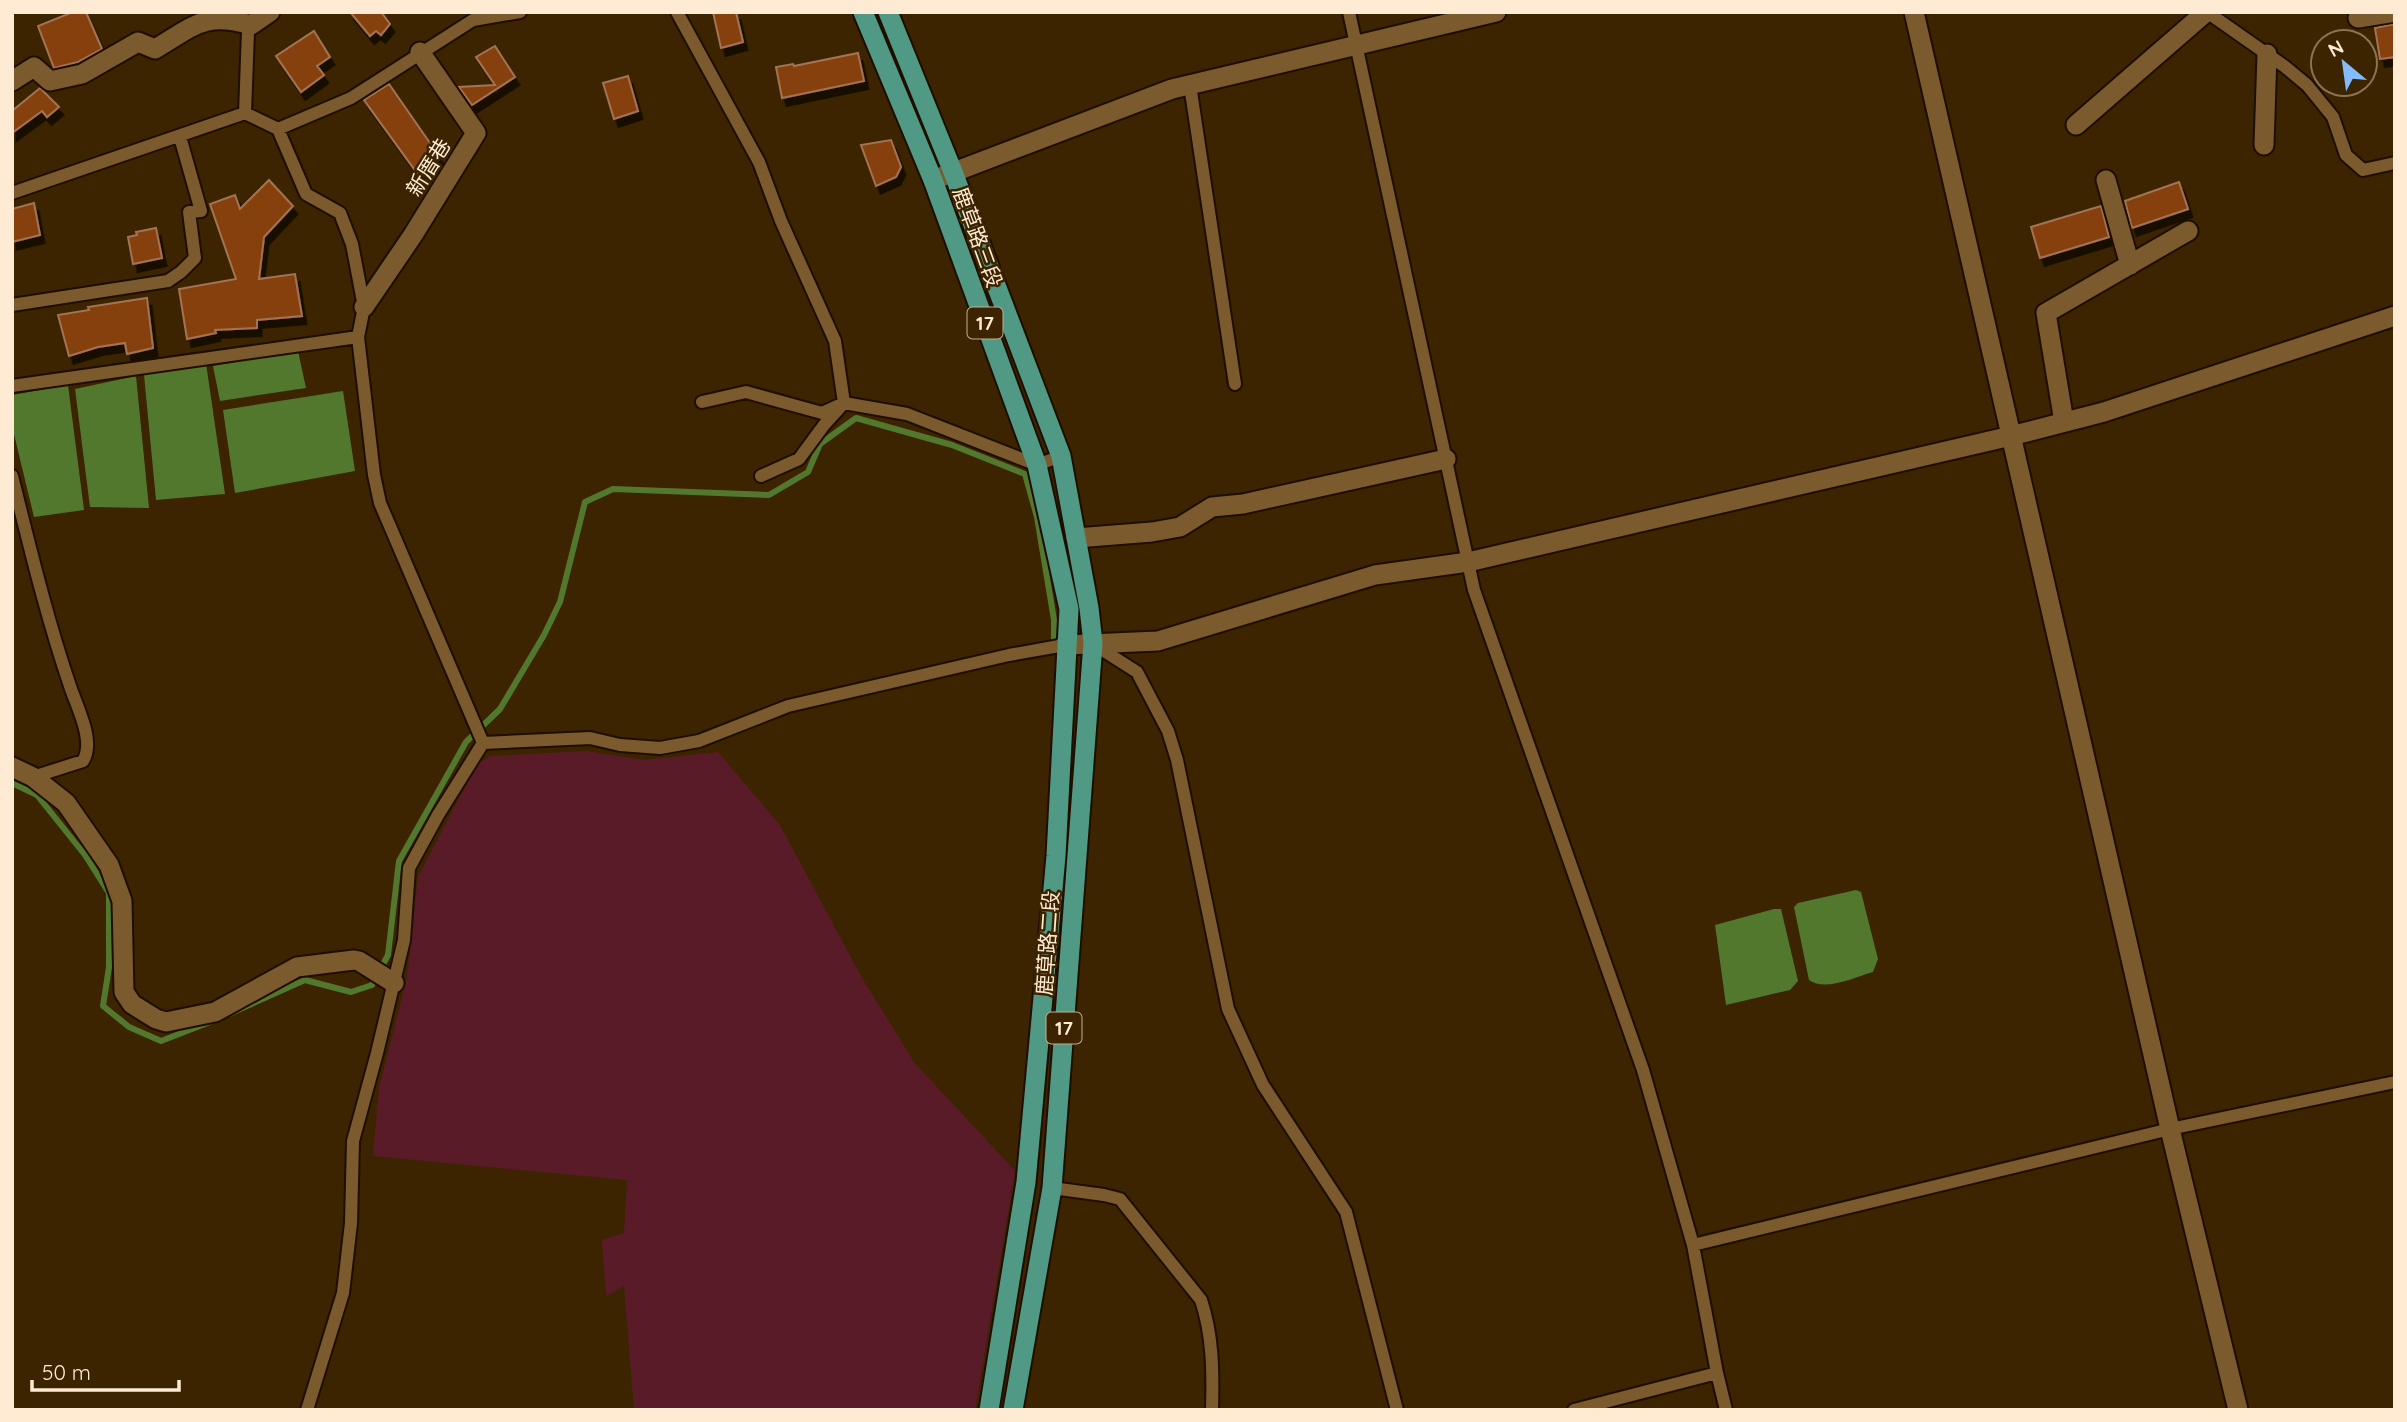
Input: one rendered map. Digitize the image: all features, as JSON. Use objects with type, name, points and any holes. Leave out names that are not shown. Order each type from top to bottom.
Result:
[{"type":"main road","name":"鹿草路三段","points":[[863,12],[933,180],[1037,465],[1069,609],[1065,645]]},
{"type":"main road","name":"鹿草路三段","points":[[888,12],[953,172],[1061,456],[1090,608],[1093,643]]},
{"type":"main road","name":"鹿草路二段","points":[[1013,1410],[1052,1188],[1093,643]]},
{"type":"main road","name":"鹿草路二段","points":[[989,1410],[1026,1182],[1056,856],[1065,645]]},
{"type":"street","points":[[12,81],[34,67],[50,81],[82,74],[138,42],[155,49],[203,21],[257,19],[270,12]]},
{"type":"street","points":[[933,180],[1172,89],[1496,12]]},
{"type":"street","points":[[1914,12],[2170,1129],[2238,1410]]},
{"type":"street","points":[[2076,125],[2207,12]]},
{"type":"street","points":[[2358,18],[2395,12]]},
{"type":"street","name":"新厝巷","points":[[364,307],[413,235],[476,133],[420,52]]},
{"type":"street","points":[[2264,145],[2267,54]]},
{"type":"street","points":[[2106,180],[2130,265]]},
{"type":"street","points":[[2064,422],[2046,313],[2188,232]]},
{"type":"street","points":[[1065,645],[1158,641],[1375,575],[1468,562],[2011,436],[2104,412],[2395,316]]},
{"type":"street","points":[[1076,538],[1180,527],[1212,507],[1243,504],[1446,459]]},
{"type":"street","points":[[12,767],[33,777],[66,803],[109,865],[122,901],[124,992],[132,1004],[156,1018],[166,1021],[215,1012],[297,967],[308,965],[354,960],[394,983]]},
{"type":"lane","points":[[278,129],[351,98],[473,20],[520,12]]},
{"type":"lane","points":[[677,12],[759,162],[781,221],[835,341],[844,403]]},
{"type":"lane","points":[[1349,12],[1474,590],[1643,1070],[1693,1245],[1726,1410]]},
{"type":"lane","points":[[2207,12],[2307,85],[2333,117],[2346,155],[2363,170],[2395,163]]},
{"type":"lane","points":[[245,113],[248,31],[257,19]]},
{"type":"lane","points":[[1189,85],[1235,384]]},
{"type":"lane","points":[[12,193],[245,113],[278,129],[306,194],[340,213],[352,244],[364,307],[358,337],[374,475],[380,503],[482,743]]},
{"type":"lane","points":[[12,305],[168,281],[195,258],[189,212],[201,211],[180,137]]},
{"type":"lane","points":[[12,386],[358,337]]},
{"type":"lane","points":[[702,402],[746,393],[822,413],[844,403],[907,414],[1037,465],[1061,456]]},
{"type":"lane","points":[[761,475],[799,459],[844,403]]},
{"type":"lane","points":[[12,476],[52,634],[86,732],[88,754],[83,761],[33,777]]},
{"type":"lane","points":[[1093,643],[1137,672],[1168,731],[1180,774],[1228,1009],[1263,1085],[1346,1212],[1397,1410]]},
{"type":"lane","points":[[482,743],[590,738],[620,745],[660,748],[699,741],[788,706],[1009,655],[1065,645]]},
{"type":"lane","points":[[307,1410],[342,1293],[351,1223],[353,1140],[404,940],[409,868],[482,743]]},
{"type":"lane","points":[[1693,1245],[2170,1129],[2395,1082]]},
{"type":"lane","points":[[1052,1188],[1120,1199],[1200,1300],[1207,1319],[1213,1362],[1212,1410]]},
{"type":"lane","points":[[1574,1410],[1717,1373]]},
{"type":"shaded area","points":[[298,351],[306,388],[220,401],[213,366]]},
{"type":"shaded area","points":[[206,363],[225,494],[156,500],[144,375]]},
{"type":"shaded area","points":[[136,376],[149,508],[90,507],[75,389]]},
{"type":"shaded area","points":[[68,385],[84,510],[34,517],[12,426],[12,395]]},
{"type":"shaded area","points":[[343,391],[355,471],[235,493],[223,410]]},
{"type":"shaded area","points":[[587,751],[644,760],[718,752],[780,825],[862,978],[914,1062],[1015,1171],[975,1410],[634,1410],[624,1286],[606,1296],[602,1240],[624,1233],[627,1180],[373,1156],[379,1088],[407,977],[418,877],[477,764],[490,756]]},
{"type":"shaded area","points":[[1856,890],[1861,892],[1878,959],[1873,972],[1832,984],[1823,985],[1809,980],[1794,907],[1798,903]]},
{"type":"shaded area","points":[[1781,909],[1798,981],[1790,990],[1726,1005],[1715,925]]},
{"type":"building","points":[[73,12],[86,12],[102,49],[78,62],[54,68],[38,26]]},
{"type":"building","points":[[350,12],[381,12],[390,24],[381,35],[376,31],[370,36]]},
{"type":"building","points":[[713,12],[736,12],[743,42],[721,48]]},
{"type":"building","points":[[2395,24],[2395,57],[2380,59],[2379,28],[2375,28]]},
{"type":"building","points":[[314,31],[330,57],[317,66],[324,75],[301,92],[276,56]]},
{"type":"building","points":[[495,46],[515,77],[472,105],[459,87],[495,85],[476,57]]},
{"type":"building","points":[[858,53],[864,81],[782,98],[776,67]]},
{"type":"building","points":[[628,76],[638,111],[614,119],[603,83]]},
{"type":"building","points":[[389,84],[439,156],[417,173],[364,100]]},
{"type":"building","points":[[40,88],[59,107],[47,117],[42,111],[12,133],[12,111]]},
{"type":"building","points":[[891,140],[901,167],[896,177],[876,186],[861,145]]},
{"type":"building","points":[[269,180],[293,206],[264,237],[259,279],[295,274],[302,316],[257,320],[257,328],[215,330],[216,333],[187,339],[179,289],[236,279],[210,204],[235,195],[240,209]]},
{"type":"building","points":[[2179,182],[2188,209],[2132,228],[2125,201]]},
{"type":"building","points":[[34,203],[40,235],[12,242],[12,209]]},
{"type":"building","points":[[2101,206],[2109,237],[2040,258],[2031,227]]},
{"type":"building","points":[[156,228],[162,258],[133,264],[128,237],[137,235],[136,232]]},
{"type":"building","points":[[147,298],[153,348],[127,354],[125,343],[98,347],[69,356],[58,315],[89,310],[88,307]]},
{"type":"waterway","points":[[229,1014],[305,980],[351,992],[372,985],[388,955],[399,861],[466,742],[500,709],[544,635],[560,602],[585,502],[613,489],[769,495],[808,472],[820,444],[856,418],[952,445],[1025,474],[1037,517],[1054,620],[1054,639]]},
{"type":"waterway","points":[[12,783],[37,795],[85,855],[109,893],[109,967],[103,1006],[129,1027],[161,1041],[210,1022]]}]
